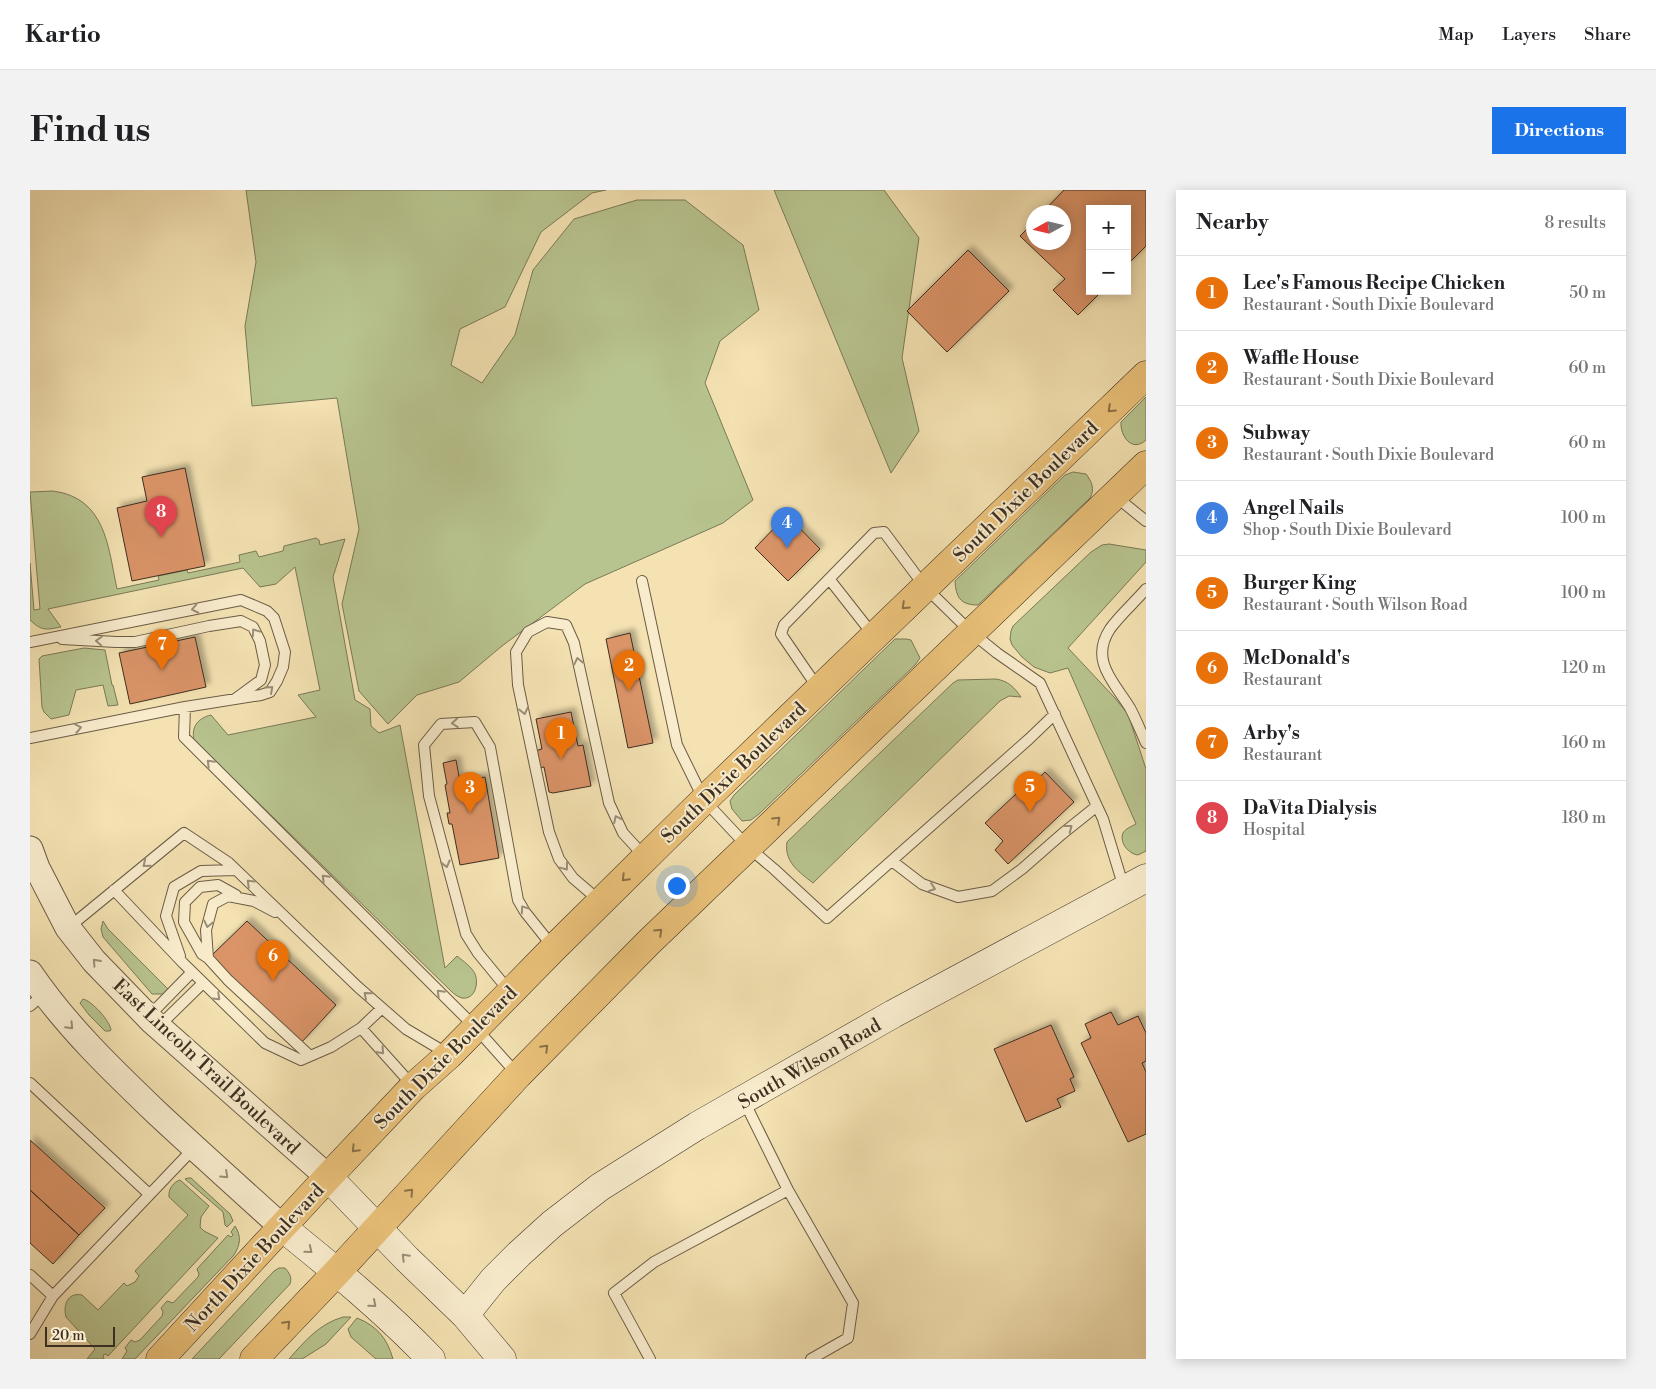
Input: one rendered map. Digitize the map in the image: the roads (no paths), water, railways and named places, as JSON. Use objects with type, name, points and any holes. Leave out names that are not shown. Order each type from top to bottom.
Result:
[{"type":"highway","name":"South Dixie Boulevard","points":[[328,1177],[413,1087],[449,1055],[704,800],[1146,375]]},
{"type":"highway","points":[[254,1359],[337,1272],[518,1075],[648,943],[1146,465]]},
{"type":"highway","name":"North Dixie Boulevard","points":[[160,1359],[328,1177]]},
{"type":"main road","name":"South Wilson Road","points":[[464,1315],[518,1254],[552,1224],[600,1187],[697,1126],[894,1014],[1135,884]]},
{"type":"main road","points":[[328,1177],[464,1315],[502,1359]]},
{"type":"main road","points":[[282,1228],[337,1272],[399,1326],[431,1359]]},
{"type":"street","name":"East Lincoln Trail Boulevard","points":[[30,849],[37,868],[68,928],[94,961],[153,1022],[328,1177]]},
{"type":"street","points":[[30,973],[37,1000],[66,1022],[115,1073],[282,1228]]},
{"type":"lane","points":[[1114,495],[1146,521]]},
{"type":"lane","points":[[819,689],[781,634],[784,625],[874,533],[884,532],[925,587],[971,632],[1040,683],[1135,884]]},
{"type":"lane","points":[[830,580],[874,636]]},
{"type":"lane","points":[[642,581],[677,746],[704,800],[748,847],[774,868],[827,918],[1055,714]]},
{"type":"lane","points":[[1146,590],[1110,630],[1101,649],[1105,669],[1113,685],[1130,708],[1146,743]]},
{"type":"lane","points":[[30,642],[242,600],[267,611],[274,618],[285,652],[278,681],[270,692],[262,696],[184,707],[30,738]]},
{"type":"lane","points":[[52,638],[135,642],[241,621],[253,627],[260,641],[265,666],[261,680],[234,700]]},
{"type":"lane","points":[[601,902],[573,878],[559,859],[549,832],[518,685],[516,652],[528,632],[547,622],[566,625],[574,643],[609,803],[624,833],[646,858]]},
{"type":"lane","points":[[184,707],[184,737],[475,1027],[518,1075]]},
{"type":"lane","points":[[510,993],[478,953],[466,934],[449,874],[429,796],[424,745],[441,724],[475,722],[490,747],[518,900],[525,912],[554,948]]},
{"type":"lane","points":[[892,861],[922,884],[958,897],[992,891],[1022,869],[1097,806]]},
{"type":"lane","points":[[68,928],[184,834],[229,863],[358,988],[406,1029],[449,1055]]},
{"type":"lane","points":[[183,963],[166,916],[174,887],[200,871],[236,870]]},
{"type":"lane","points":[[242,898],[218,885],[200,887],[185,902],[184,922],[202,954],[310,1056]]},
{"type":"lane","points":[[114,890],[183,963],[265,1043],[300,1060],[331,1047],[361,1028],[382,1008]]},
{"type":"lane","points":[[208,958],[206,930],[213,904],[228,896],[254,901],[286,918]]},
{"type":"lane","points":[[153,1022],[192,972]]},
{"type":"lane","points":[[153,1022],[203,983]]},
{"type":"lane","points":[[361,1028],[413,1087]]},
{"type":"lane","points":[[30,1083],[150,1194]]},
{"type":"lane","points":[[744,1101],[788,1190],[853,1303],[848,1338],[811,1359]]},
{"type":"lane","points":[[30,1334],[53,1296],[194,1147]]},
{"type":"lane","points":[[650,1359],[614,1293],[654,1262],[788,1190]]},
{"type":"lane","points":[[30,1275],[53,1296]]},
{"type":"place","name":"DaVita Dialysis","points":[[161,537]]},
{"type":"place","name":"Angel Nails","points":[[787,548]]},
{"type":"place","name":"Arby's","points":[[162,670]]},
{"type":"place","name":"Waffle House","points":[[629,691]]},
{"type":"place","name":"Lee's Famous Recipe Chicken","points":[[561,759]]},
{"type":"place","name":"Burger King","points":[[1030,812]]},
{"type":"place","name":"Subway","points":[[470,813]]},
{"type":"place","name":"McDonald's","points":[[273,981]]}]
